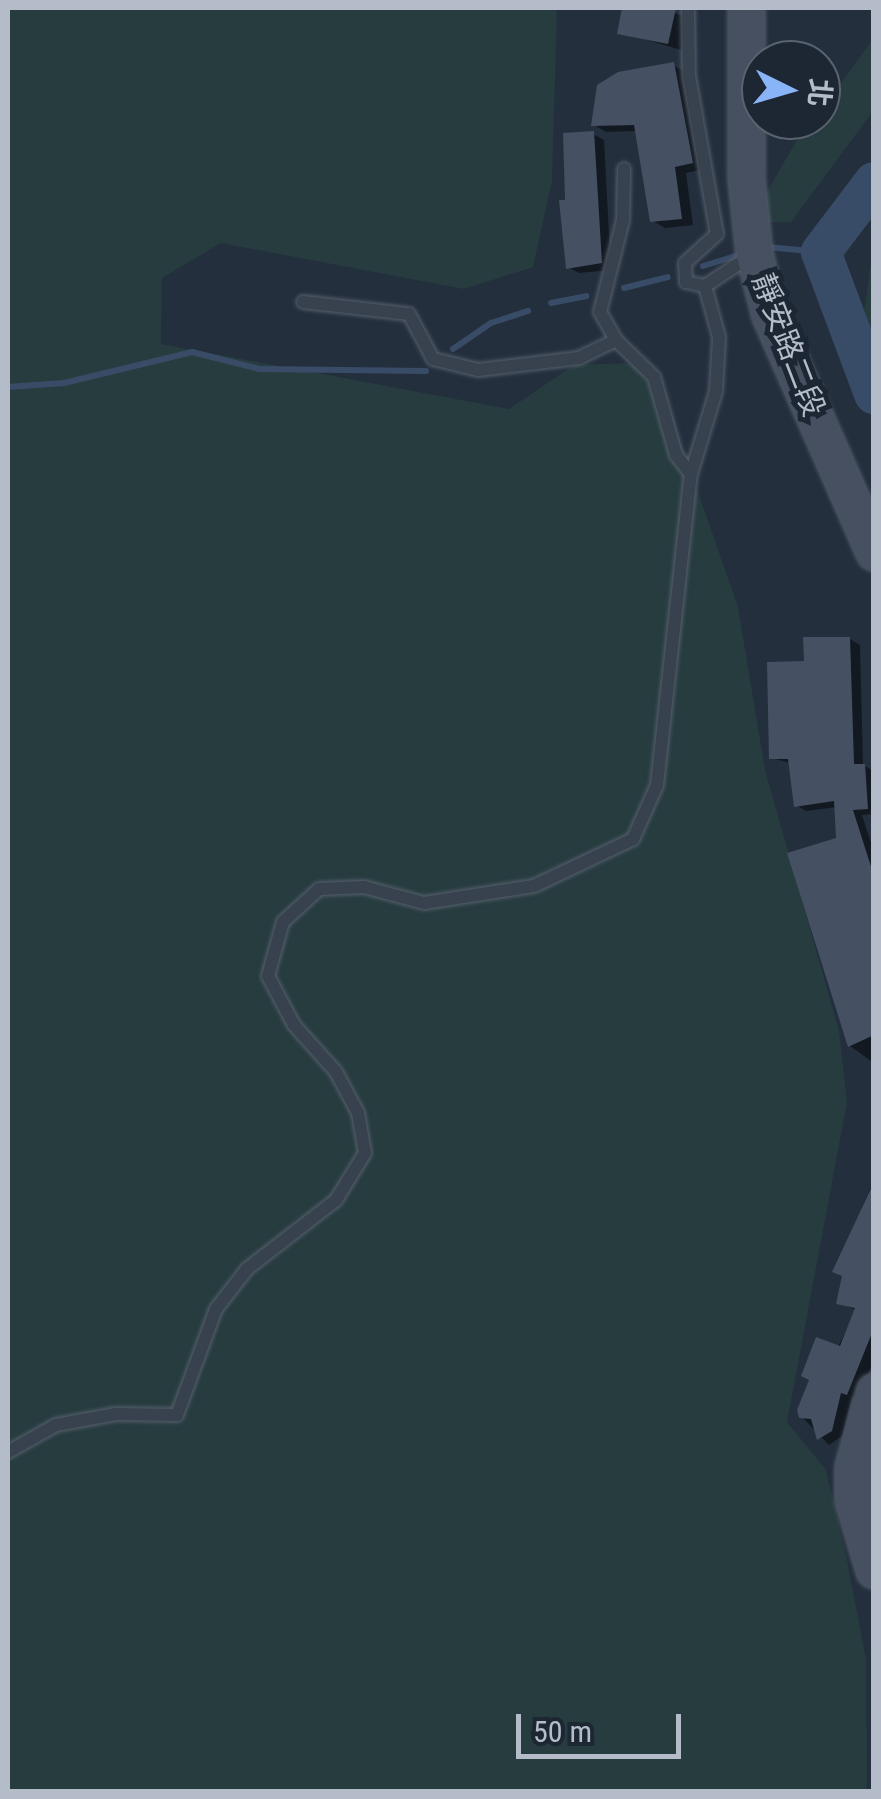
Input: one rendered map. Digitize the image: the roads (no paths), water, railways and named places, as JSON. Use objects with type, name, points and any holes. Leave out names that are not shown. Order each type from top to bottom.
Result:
[{"type":"main road","name":"靜安路二段","points":[[746,8],[753,245],[770,315],[874,552]]},
{"type":"main road","points":[[874,1392],[853,1468],[853,1500],[874,1570]]},
{"type":"lane","points":[[688,8],[688,76],[718,234],[685,263],[686,282],[705,286]]},
{"type":"lane","points":[[624,169],[623,220],[600,312],[616,340],[654,377],[676,455],[691,474]]},
{"type":"lane","points":[[705,286],[753,245]]},
{"type":"lane","points":[[8,1452],[56,1426],[116,1414],[177,1415],[216,1309],[247,1269],[336,1200],[364,1153],[358,1113],[336,1072],[294,1026],[268,976],[283,922],[319,889],[364,886],[424,903],[516,889],[595,862],[633,839],[657,785],[667,725],[691,474],[716,391],[719,337],[705,286]]},
{"type":"lane","points":[[302,302],[409,314],[433,358],[478,370],[579,358],[616,340]]},
{"type":"waterway","points":[[874,182],[821,252],[874,394]]},
{"type":"waterway","points":[[767,247],[821,252]]},
{"type":"waterway","points":[[703,266],[740,255]]},
{"type":"waterway","points":[[624,288],[668,277]]},
{"type":"waterway","points":[[551,303],[586,296]]},
{"type":"waterway","points":[[453,349],[491,323],[528,311]]},
{"type":"waterway","points":[[8,387],[64,383],[192,352],[259,369],[426,371]]}]
